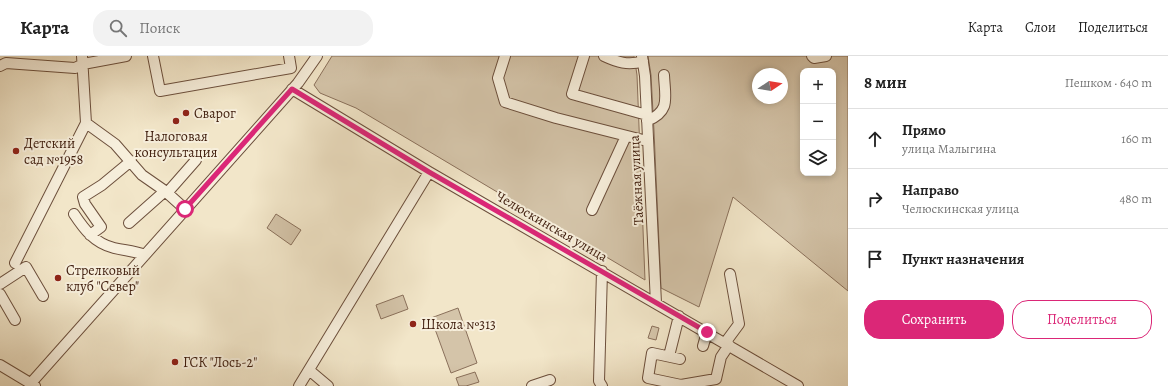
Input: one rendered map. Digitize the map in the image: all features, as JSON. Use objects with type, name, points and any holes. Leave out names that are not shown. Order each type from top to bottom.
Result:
[{"type":"street","points":[[153,56],[160,91],[291,68],[289,56]]},
{"type":"street","points":[[0,365],[33,385],[185,209],[295,86],[317,56]]},
{"type":"street","points":[[505,56],[498,78],[505,102],[556,118],[648,141]]},
{"type":"street","points":[[584,56],[572,94],[647,118],[659,116],[666,103],[664,75]]},
{"type":"street","points":[[604,56],[619,62],[635,64],[642,59]]},
{"type":"street","points":[[812,56],[814,58],[826,56]]},
{"type":"street","points":[[0,66],[6,63],[75,68],[83,60],[119,57]]},
{"type":"street","name":"Таёжная улица","points":[[642,59],[647,118],[656,302]]},
{"type":"street","points":[[15,264],[86,123],[83,60]]},
{"type":"street","name":"Челюскинская улица","points":[[285,69],[295,86],[429,172],[707,332],[782,381],[798,386]]},
{"type":"street","points":[[86,123],[115,144],[142,175],[166,192],[185,209]]},
{"type":"street","points":[[592,210],[626,136]]},
{"type":"street","points":[[129,223],[166,192],[196,160]]},
{"type":"street","points":[[90,236],[101,227],[84,204],[83,197],[102,185],[131,161]]},
{"type":"street","points":[[299,386],[429,172]]},
{"type":"street","points":[[74,214],[90,236],[100,243],[114,248],[132,250],[145,255]]},
{"type":"street","points":[[0,284],[26,267],[43,296]]},
{"type":"street","points":[[602,271],[599,381],[602,386]]},
{"type":"street","points":[[680,359],[652,353],[648,378],[681,385],[716,379],[721,357],[739,324],[730,274]]},
{"type":"street","points":[[0,294],[15,320]]},
{"type":"street","points":[[669,356],[679,316]]},
{"type":"street","points":[[703,346],[707,332]]},
{"type":"street","points":[[309,370],[328,386]]},
{"type":"street","points":[[532,386],[550,380]]},
{"type":"shaded area","points":[[332,56],[634,56],[637,75],[645,280],[356,108],[320,93],[314,85]]},
{"type":"shaded area","points":[[648,56],[848,56],[848,291],[733,197],[699,307],[661,288],[651,75]]},
{"type":"shaded area","points":[[276,214],[301,230],[291,245],[267,228]]},
{"type":"shaded area","points":[[403,295],[408,309],[381,319],[376,305]]},
{"type":"shaded area","points":[[458,308],[477,363],[451,373],[431,318]]},
{"type":"shaded area","points":[[652,326],[659,328],[656,340],[648,338]]},
{"type":"shaded area","points":[[475,372],[479,382],[466,386],[459,386],[456,378]]},
{"type":"place","name":"Сварог","points":[[186,113]]},
{"type":"place","name":"Налоговая консультация","points":[[176,121]]},
{"type":"place","name":"Детский сад №1958","points":[[16,151]]},
{"type":"place","name":"Стрелковый клуб \"Север\"","points":[[58,278]]},
{"type":"place","name":"Школа №313","points":[[413,324]]},
{"type":"place","name":"ГСК \"Лось-2\"","points":[[175,362]]},
{"type":"route","points":[[185,209],[292,89],[429,172],[707,332]]}]
